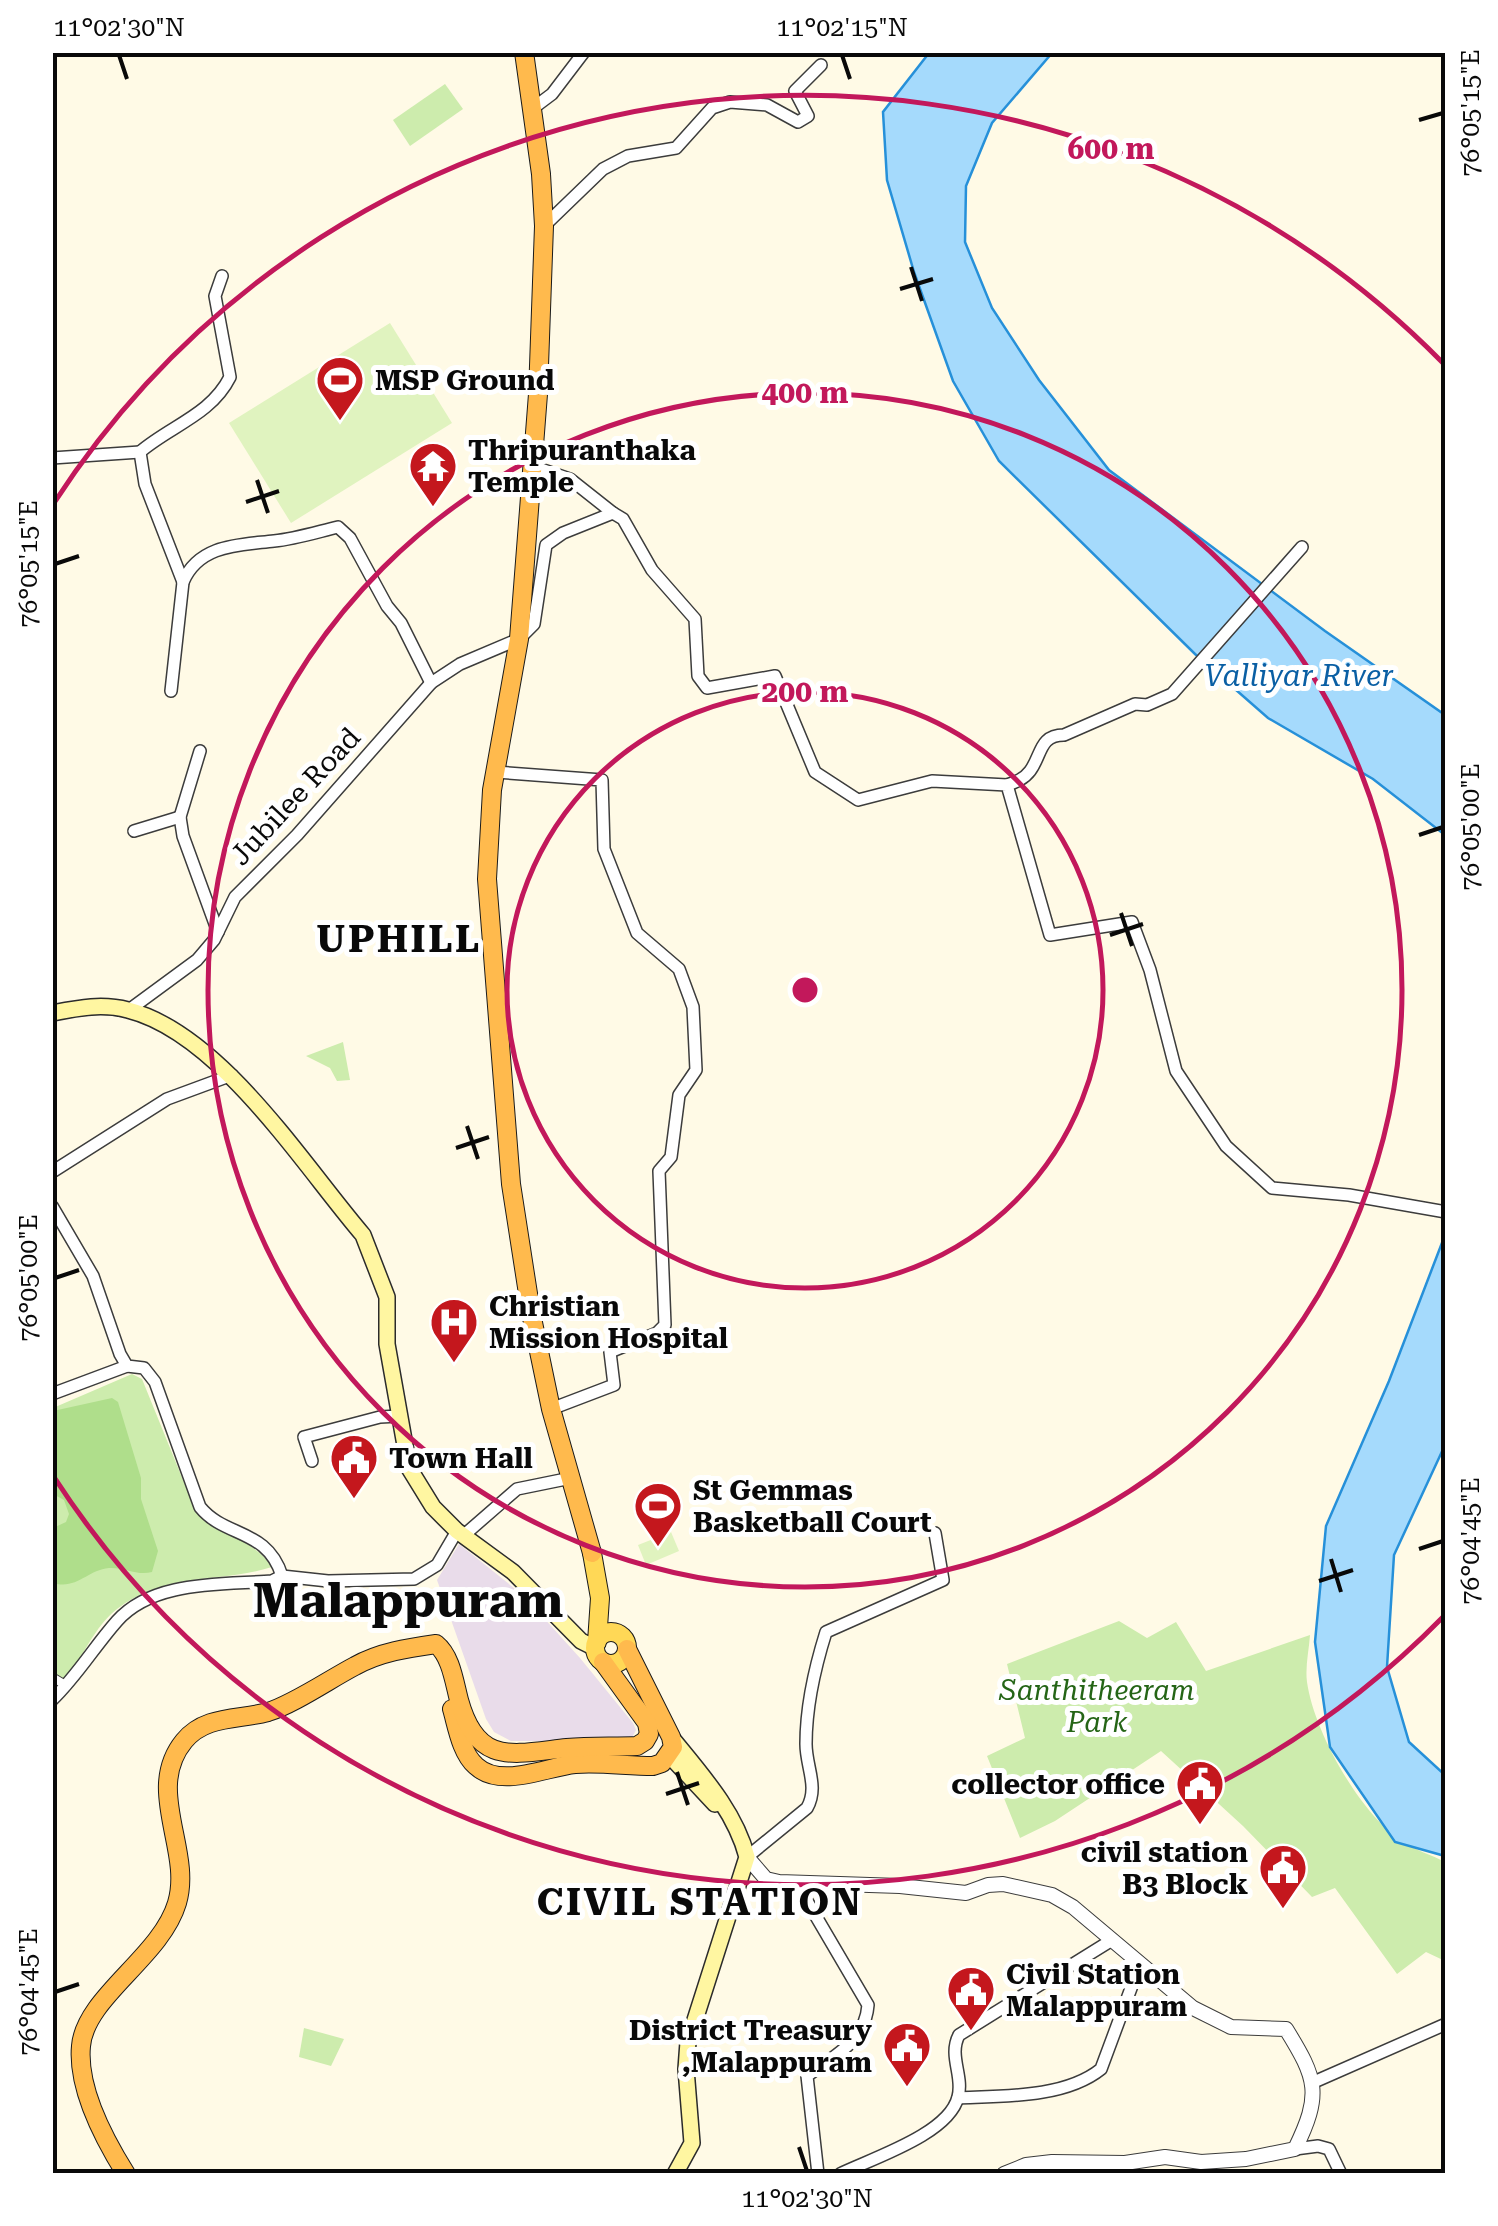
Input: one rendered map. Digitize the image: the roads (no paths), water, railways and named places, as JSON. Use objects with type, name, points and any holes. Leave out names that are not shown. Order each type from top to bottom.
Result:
[{"type":"highway","points":[[524,52],[544,226],[519,639],[496,772],[487,879],[511,1184],[531,1313],[551,1409],[592,1553]]},
{"type":"highway","points":[[420,1646],[436,1653],[443,1668],[464,1748],[475,1766],[490,1774],[508,1776],[574,1764],[653,1766],[670,1746],[623,1642]]},
{"type":"highway","points":[[126,2174],[96,2114],[80,2048],[85,2028],[106,1998],[145,1958],[176,1907],[181,1889],[180,1868],[167,1794],[176,1752],[193,1732],[232,1716],[270,1711],[386,1653],[436,1644],[447,1658],[462,1712],[484,1746],[504,1754],[637,1746],[649,1734],[646,1722],[598,1651]]},
{"type":"main road","points":[[52,1014],[86,1006],[129,1010],[172,1028],[232,1076],[363,1235],[375,1259],[387,1297],[387,1344],[409,1468],[434,1507],[460,1534],[513,1572],[582,1640],[619,1662],[623,1642],[592,1553]]},
{"type":"main road","points":[[592,1553],[600,1598],[598,1651]]},
{"type":"main road","points":[[598,1651],[606,1633],[623,1642]]},
{"type":"main road","points":[[670,1746],[710,1786],[741,1835],[747,1857],[688,2042],[686,2069],[692,2143],[676,2174]]},
{"type":"street","points":[[532,109],[552,94],[584,52]]},
{"type":"street","points":[[544,226],[602,169],[628,156],[676,148],[712,108],[730,102],[767,105],[798,122],[808,116],[795,91],[820,65]]},
{"type":"street","points":[[52,458],[140,452],[201,414],[230,376],[215,296],[222,276]]},
{"type":"street","points":[[140,452],[145,484],[183,582]]},
{"type":"street","points":[[532,466],[570,479],[623,519],[652,570],[695,618],[698,676],[707,688],[774,676],[815,772],[858,800],[932,781],[1007,785],[1024,777],[1043,742],[1052,735],[1064,736],[1135,704],[1158,701],[1172,694],[1302,547]]},
{"type":"street","points":[[519,639],[534,624],[546,545],[563,533],[613,512]]},
{"type":"street","points":[[171,690],[183,582],[188,569],[228,544],[274,541],[338,528],[350,538],[387,606],[402,623],[431,682]]},
{"type":"street","name":"Jubilee Road","points":[[129,1010],[196,960],[218,932],[234,897],[297,835],[431,682],[460,664],[519,639]]},
{"type":"street","points":[[200,750],[180,817],[183,836],[218,932]]},
{"type":"street","points":[[496,772],[602,780],[604,849],[636,933],[679,968],[694,1006],[696,1070],[679,1095],[671,1157],[659,1172],[665,1324],[657,1333],[610,1352],[614,1385],[551,1409]]},
{"type":"street","points":[[1007,785],[1050,935],[1132,922],[1150,970],[1176,1070],[1226,1146],[1272,1188],[1409,1203],[1446,1212]]},
{"type":"street","points":[[134,831],[180,817]]},
{"type":"street","points":[[52,1172],[167,1099],[232,1076]]},
{"type":"street","points":[[52,1206],[93,1276],[127,1366]]},
{"type":"street","points":[[52,1394],[127,1366],[144,1368],[155,1382],[200,1507],[210,1520],[240,1530],[272,1554],[282,1576]]},
{"type":"street","points":[[312,1461],[304,1437],[380,1417],[399,1416]]},
{"type":"street","points":[[52,1700],[119,1619],[138,1604],[165,1592],[272,1581],[282,1576],[328,1581],[414,1580],[437,1565],[460,1534],[517,1489],[571,1478]]},
{"type":"street","points":[[935,1533],[943,1580],[826,1632],[808,1724],[806,1748],[812,1799],[747,1857],[766,1879],[797,1884],[900,1886],[966,1893],[988,1884],[1003,1884],[1052,1895],[1073,1907],[1211,2019],[1230,2027],[1286,2029],[1314,2082],[1314,2099],[1295,2149]]},
{"type":"street","points":[[52,1676],[67,1686]]},
{"type":"street","points":[[797,1884],[868,2004],[860,2035],[807,2076],[818,2174]]},
{"type":"street","points":[[840,2174],[934,2129],[948,2118],[958,2098],[953,2046],[958,2035],[1112,1940]]},
{"type":"street","points":[[958,2098],[1053,2089],[1088,2079],[1101,2069],[1140,1964]]},
{"type":"street","points":[[1314,2082],[1446,2024]]},
{"type":"street","points":[[1004,2174],[1026,2165],[1052,2162],[1143,2162],[1165,2157],[1201,2162],[1318,2146],[1329,2150],[1341,2174]]},
{"type":"water","name":"Valliyar River","points":[[929,53],[1052,53],[992,123],[966,186],[965,242],[992,308],[1039,380],[1109,470],[1445,715],[1445,835],[1373,779],[1268,718],[1195,654],[999,461],[953,381],[914,272],[887,180],[883,112]]},
{"type":"water","points":[[1445,1235],[1445,1445],[1394,1555],[1387,1667],[1409,1742],[1445,1775],[1445,1856],[1395,1842],[1330,1747],[1315,1642],[1326,1526],[1389,1381]]},
{"type":"place","name":"MSP Ground","points":[[340,422]]},
{"type":"place","name":"Thripuranthaka Temple","points":[[433,508]]},
{"type":"place","name":"Christian Mission Hospital","points":[[454,1364]]},
{"type":"place","name":"Town Hall","points":[[354,1500]]},
{"type":"place","name":"St Gemmas Basketball Court","points":[[658,1548]]},
{"type":"place","name":"collector office","points":[[1200,1826]]},
{"type":"place","name":"civil station B3 Block","points":[[1283,1910]]},
{"type":"place","name":"Civil Station Malappuram","points":[[971,2032]]},
{"type":"place","name":"District Treasury ,Malappuram","points":[[907,2088]]},
{"type":"district","name":"UPHILL","points":[[399,939]]},
{"type":"district","name":"Malappuram","points":[[408,1600]]},
{"type":"district","name":"CIVIL STATION","points":[[700,1902]]},
{"type":"park label","name":"Santhitheeram Park","points":[[1097,1706]]}]
